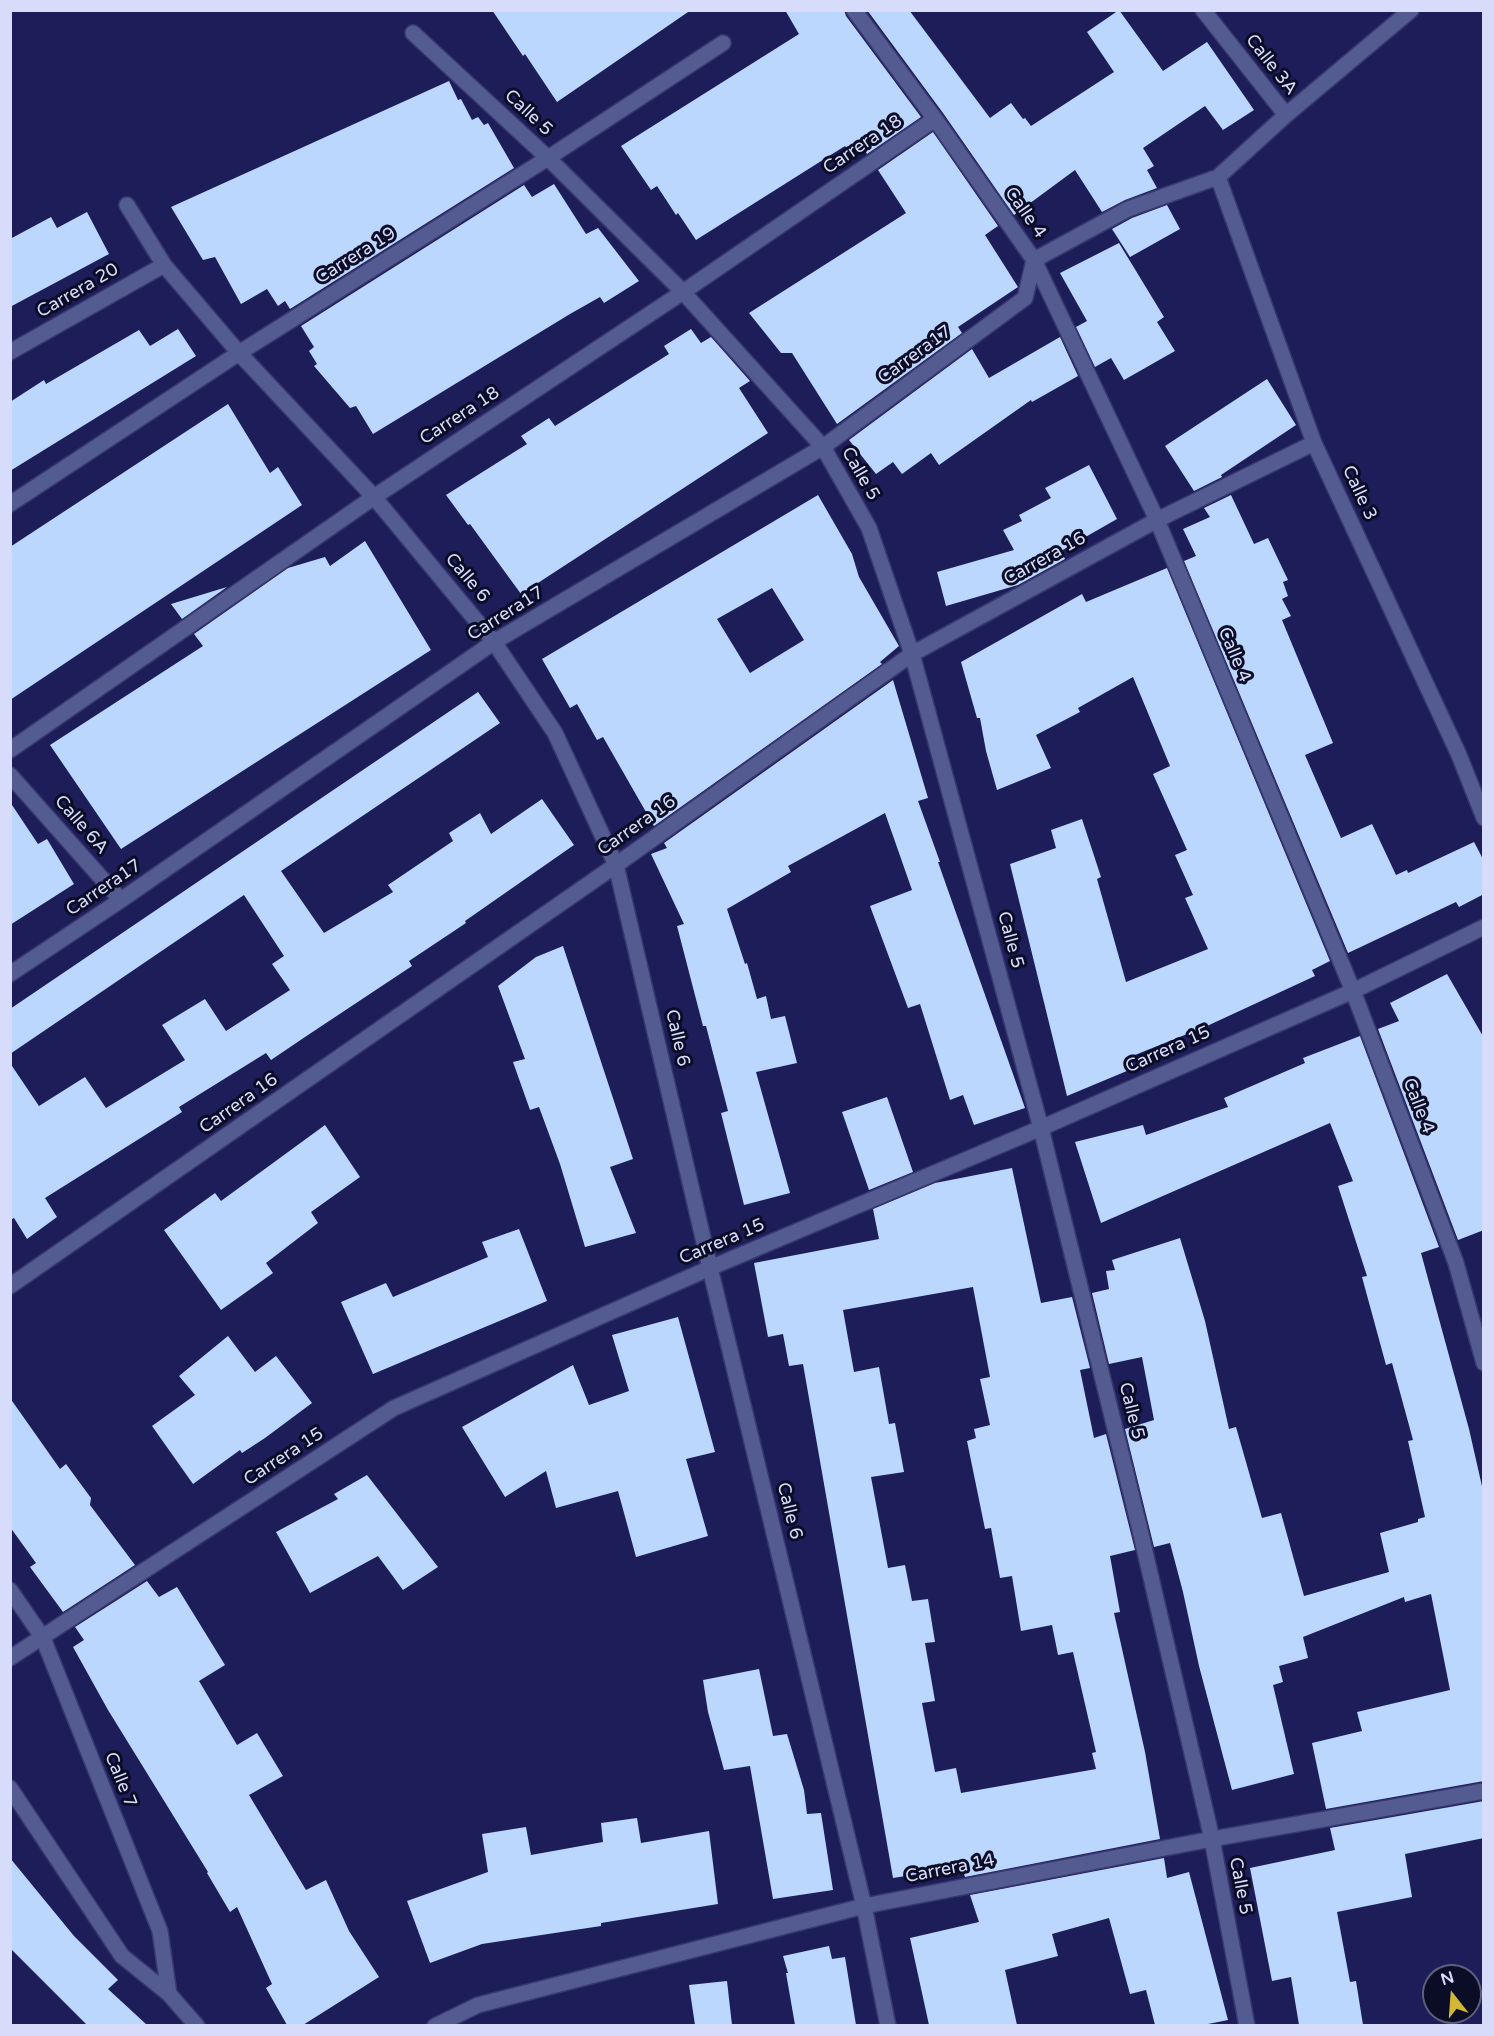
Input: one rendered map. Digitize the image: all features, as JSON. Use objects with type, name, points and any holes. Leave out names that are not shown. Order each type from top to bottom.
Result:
[{"type":"street","name":"Calle 4","points":[[854,10],[935,119],[1034,260],[1157,520],[1353,991],[1456,1263],[1484,1363]]},
{"type":"street","name":"Calle 3A","points":[[1203,10],[1286,115]]},
{"type":"street","points":[[1034,260],[1128,209],[1218,177],[1286,115],[1411,10]]},
{"type":"street","name":"Calle 5","points":[[413,33],[548,158],[683,292],[822,447],[869,528],[912,654],[1041,1128],[1212,1839],[1247,2025]]},
{"type":"street","name":"Carrera 19","points":[[10,504],[239,353],[548,158],[723,43]]},
{"type":"street","name":"Carrera 18","points":[[10,750],[374,497],[683,292],[935,119]]},
{"type":"street","name":"Calle 3","points":[[1218,177],[1314,443],[1459,755],[1484,818]]},
{"type":"street","name":"Calle 6","points":[[127,205],[164,265],[239,353],[374,497],[494,642],[555,733],[616,865],[710,1268],[864,1906],[888,2025]]},
{"type":"street","name":"Carrera17","points":[[10,974],[122,900],[494,642],[822,447],[1025,298],[1034,260]]},
{"type":"street","name":"Carrera 20","points":[[10,352],[164,265]]},
{"type":"street","name":"Carrera 16","points":[[10,1286],[616,865],[912,654],[1157,520],[1314,443]]},
{"type":"street","name":"Calle 6A","points":[[10,775],[122,900]]},
{"type":"street","name":"Carrera 15","points":[[10,1658],[394,1408],[710,1268],[1041,1128],[1353,991],[1484,927]]},
{"type":"street","name":"Calle 7","points":[[10,1590],[43,1638],[160,1931],[169,1994]]},
{"type":"street","points":[[10,1788],[122,1956],[169,1994],[197,2025]]},
{"type":"street","name":"Carrera 14","points":[[435,2025],[478,2005],[864,1906],[1212,1839],[1484,1791]]},
{"type":"building","points":[[492,10],[691,10],[557,102]]},
{"type":"building","points":[[785,10],[844,10],[846,16],[921,117],[867,154],[861,144],[849,151],[845,146],[696,240],[657,186],[651,190],[621,146],[799,34]]},
{"type":"building","points":[[867,10],[909,10],[990,118],[1011,103],[1031,126],[1114,72],[1087,32],[1119,10],[1163,71],[1207,42],[1254,110],[1223,130],[1205,106],[1143,148],[1154,166],[1147,170],[1157,188],[1102,212],[1075,170],[1014,215]]},
{"type":"building","points":[[449,81],[458,100],[461,99],[472,120],[478,117],[484,125],[488,123],[514,168],[290,309],[285,301],[278,306],[267,289],[241,304],[215,257],[203,260],[171,207]]},
{"type":"building","points":[[933,132],[998,226],[985,235],[1018,287],[958,327],[962,333],[837,424],[792,353],[781,353],[749,313],[906,213],[878,170]]},
{"type":"building","points":[[554,184],[586,234],[598,228],[639,281],[604,303],[600,297],[570,314],[373,434],[356,406],[350,408],[314,366],[317,364],[309,351],[314,347],[301,326],[524,185],[532,197]]},
{"type":"building","points":[[1167,205],[1180,229],[1130,257],[1112,229],[1132,218]]},
{"type":"building","points":[[87,212],[109,254],[10,307],[10,239],[51,217],[57,228]]},
{"type":"building","points":[[1119,243],[1164,317],[1157,322],[1175,351],[1124,380],[1111,358],[1095,367],[1076,327],[1087,321],[1060,273]]},
{"type":"building","points":[[178,329],[196,356],[10,471],[10,402],[44,380],[46,384],[139,330],[150,346]]},
{"type":"building","points":[[691,329],[701,343],[711,337],[750,381],[739,388],[768,433],[521,594],[446,495],[527,444],[521,436],[549,418],[555,426],[669,354],[664,346]]},
{"type":"building","points":[[1060,337],[1078,376],[1032,402],[1031,400],[939,465],[931,453],[902,474],[893,462],[876,474],[849,440],[972,349],[989,378]]},
{"type":"building","points":[[1267,379],[1296,425],[1221,475],[1222,477],[1194,491],[1165,446]]},
{"type":"building","points":[[228,404],[270,473],[278,467],[302,505],[10,700],[10,547]]},
{"type":"building","points":[[1089,465],[1117,519],[1061,551],[1065,559],[1018,585],[946,606],[937,572],[1014,550],[1003,530],[1022,521],[1019,515],[1051,498],[1045,488]]},
{"type":"building","points":[[818,495],[852,554],[859,577],[899,646],[880,662],[882,664],[654,826],[603,737],[597,740],[577,704],[570,708],[542,659]],"holes":[[[772,588],[804,640],[750,673],[717,619]]]},
{"type":"building","points":[[1231,495],[1254,544],[1268,538],[1288,580],[1283,582],[1288,596],[1282,599],[1291,616],[1282,620],[1333,743],[1305,755],[1341,838],[1372,824],[1396,875],[1407,870],[1408,873],[1474,842],[1484,861],[1484,894],[1459,907],[1456,902],[1348,953],[1184,561],[1196,556],[1183,529],[1210,517],[1204,508]]},
{"type":"building","points":[[365,541],[431,650],[121,849],[50,745],[203,646],[194,634],[288,568],[325,557],[330,566]]},
{"type":"building","points":[[1167,568],[1330,961],[1312,970],[1315,976],[1207,1026],[1130,1057],[1134,1068],[1067,1096],[1010,864],[1056,848],[1051,830],[1082,819],[1101,877],[1097,879],[1126,982],[1208,949],[1185,898],[1193,895],[1175,855],[1187,850],[1153,774],[1170,766],[1133,677],[1078,708],[1080,712],[1036,735],[1051,768],[997,790],[980,718],[977,718],[961,662],[1082,594],[1086,602]]},
{"type":"building","points":[[227,587],[182,619],[171,604]]},
{"type":"building","points":[[893,680],[928,798],[918,801],[1025,1108],[974,1125],[963,1095],[950,1100],[920,1004],[908,1008],[870,906],[912,890],[885,813],[788,866],[791,872],[727,909],[745,964],[747,963],[757,999],[766,996],[771,1019],[785,1016],[797,1063],[756,1072],[790,1193],[744,1205],[721,1113],[728,1111],[677,926],[684,924],[651,854],[667,848],[664,843]]},
{"type":"building","points":[[478,692],[500,723],[281,871],[324,933],[393,892],[388,885],[453,841],[449,833],[480,813],[491,834],[542,799],[574,845],[409,961],[412,966],[271,1060],[266,1053],[179,1107],[182,1112],[45,1198],[57,1217],[27,1239],[14,1218],[10,1220],[10,1063],[39,1106],[85,1077],[106,1108],[185,1060],[162,1025],[205,999],[226,1031],[290,990],[272,964],[284,956],[244,895],[10,1054],[10,1009]]},
{"type":"building","points":[[10,802],[38,844],[47,839],[74,884],[10,925]]},
{"type":"building","points":[[563,946],[633,1159],[610,1167],[636,1233],[585,1247],[560,1164],[539,1107],[530,1110],[513,1062],[525,1059],[498,986],[536,957]]},
{"type":"building","points":[[1447,974],[1484,1038],[1484,1230],[1458,1240],[1378,1029],[1399,1021],[1390,1003]]},
{"type":"building","points":[[1360,1036],[1439,1247],[1421,1253],[1469,1429],[1484,1495],[1484,1781],[1326,1809],[1312,1743],[1362,1731],[1357,1712],[1450,1690],[1431,1594],[1405,1602],[1404,1597],[1303,1637],[1308,1658],[1279,1666],[1283,1682],[1273,1685],[1294,1774],[1232,1790],[1199,1666],[1170,1543],[1154,1547],[1125,1429],[1154,1420],[1142,1357],[1109,1364],[1092,1293],[1109,1289],[1106,1271],[1115,1270],[1112,1260],[1180,1238],[1205,1321],[1229,1429],[1236,1427],[1262,1518],[1281,1513],[1304,1596],[1389,1572],[1380,1533],[1418,1522],[1418,1519],[1425,1517],[1408,1441],[1413,1440],[1392,1363],[1386,1365],[1362,1277],[1367,1276],[1338,1186],[1353,1181],[1330,1123],[1101,1223],[1075,1142],[1143,1125],[1146,1135],[1228,1107],[1224,1098],[1305,1063],[1303,1058]]},
{"type":"building","points":[[887,1097],[913,1172],[869,1190],[842,1112]]},
{"type":"building","points":[[325,1125],[360,1177],[311,1212],[318,1223],[266,1263],[273,1273],[221,1310],[164,1230],[215,1193],[221,1201]]},
{"type":"building","points":[[1012,1168],[1041,1303],[1072,1297],[1090,1368],[1080,1370],[1094,1438],[1106,1434],[1135,1550],[1110,1556],[1120,1612],[1114,1613],[1145,1752],[1160,1839],[965,1877],[962,1867],[893,1878],[803,1364],[789,1366],[783,1334],[768,1337],[754,1263],[879,1239],[873,1209],[935,1183]],"holes":[[[973,1287],[990,1377],[980,1379],[990,1425],[974,1429],[976,1438],[967,1441],[985,1529],[991,1528],[1000,1578],[1012,1576],[1021,1631],[1052,1625],[1058,1655],[1073,1652],[1096,1752],[1092,1753],[1096,1769],[961,1793],[956,1768],[935,1772],[922,1703],[935,1701],[925,1643],[935,1642],[928,1599],[912,1601],[905,1565],[888,1568],[871,1477],[904,1472],[895,1423],[889,1424],[879,1367],[854,1372],[843,1310]]]},
{"type":"building","points":[[519,1229],[547,1301],[373,1374],[341,1302],[386,1283],[393,1297],[488,1257],[482,1242]]},
{"type":"building","points":[[678,1317],[715,1452],[686,1459],[708,1536],[636,1557],[618,1491],[556,1508],[546,1471],[505,1497],[462,1427],[573,1365],[589,1405],[629,1391],[612,1335]]},
{"type":"building","points":[[228,1336],[255,1372],[276,1356],[312,1403],[265,1438],[242,1453],[240,1450],[193,1484],[152,1426],[195,1395],[179,1376]]},
{"type":"building","points":[[10,1398],[60,1469],[66,1464],[91,1498],[90,1505],[135,1565],[63,1612],[30,1567],[36,1563],[10,1527]]},
{"type":"building","points":[[367,1475],[438,1567],[403,1590],[378,1556],[310,1593],[276,1532],[338,1499],[334,1494]]},
{"type":"building","points":[[147,1581],[159,1597],[177,1587],[225,1665],[199,1681],[237,1745],[257,1733],[283,1776],[249,1795],[306,1890],[326,1880],[349,1931],[379,1977],[303,2025],[287,2025],[266,1988],[272,1984],[237,1907],[230,1912],[208,1872],[108,1710],[73,1647],[84,1640],[75,1627]]},
{"type":"building","points":[[759,1669],[773,1736],[787,1734],[804,1790],[807,1814],[821,1813],[833,1890],[773,1899],[750,1766],[724,1770],[708,1712],[703,1680]]},
{"type":"building","points":[[1484,1801],[1484,1838],[1405,1854],[1412,1897],[1337,1912],[1350,1982],[1356,1981],[1363,2025],[1299,2025],[1291,1977],[1272,1981],[1250,1868],[1335,1850],[1330,1828]]},
{"type":"building","points":[[637,1818],[641,1843],[709,1831],[718,1904],[601,1923],[601,1926],[482,1944],[430,1963],[407,1901],[488,1872],[482,1834],[526,1827],[531,1855],[603,1842],[601,1823]]},
{"type":"building","points":[[10,1858],[74,1936],[118,1980],[108,1989],[147,2025],[87,2025],[10,1948]]},
{"type":"building","points":[[1164,1858],[1167,1878],[1189,1872],[1228,2020],[1203,2025],[1155,2025],[1146,1990],[1130,1994],[1109,1918],[1052,1934],[1058,1956],[1005,1970],[1017,2025],[929,2025],[910,1938],[979,1922],[970,1895]]},
{"type":"building","points":[[829,1946],[832,1959],[845,1957],[856,2025],[795,2025],[786,1973],[788,1973],[783,1956]]},
{"type":"building","points":[[727,1981],[732,2025],[695,2025],[689,1985]]}]
